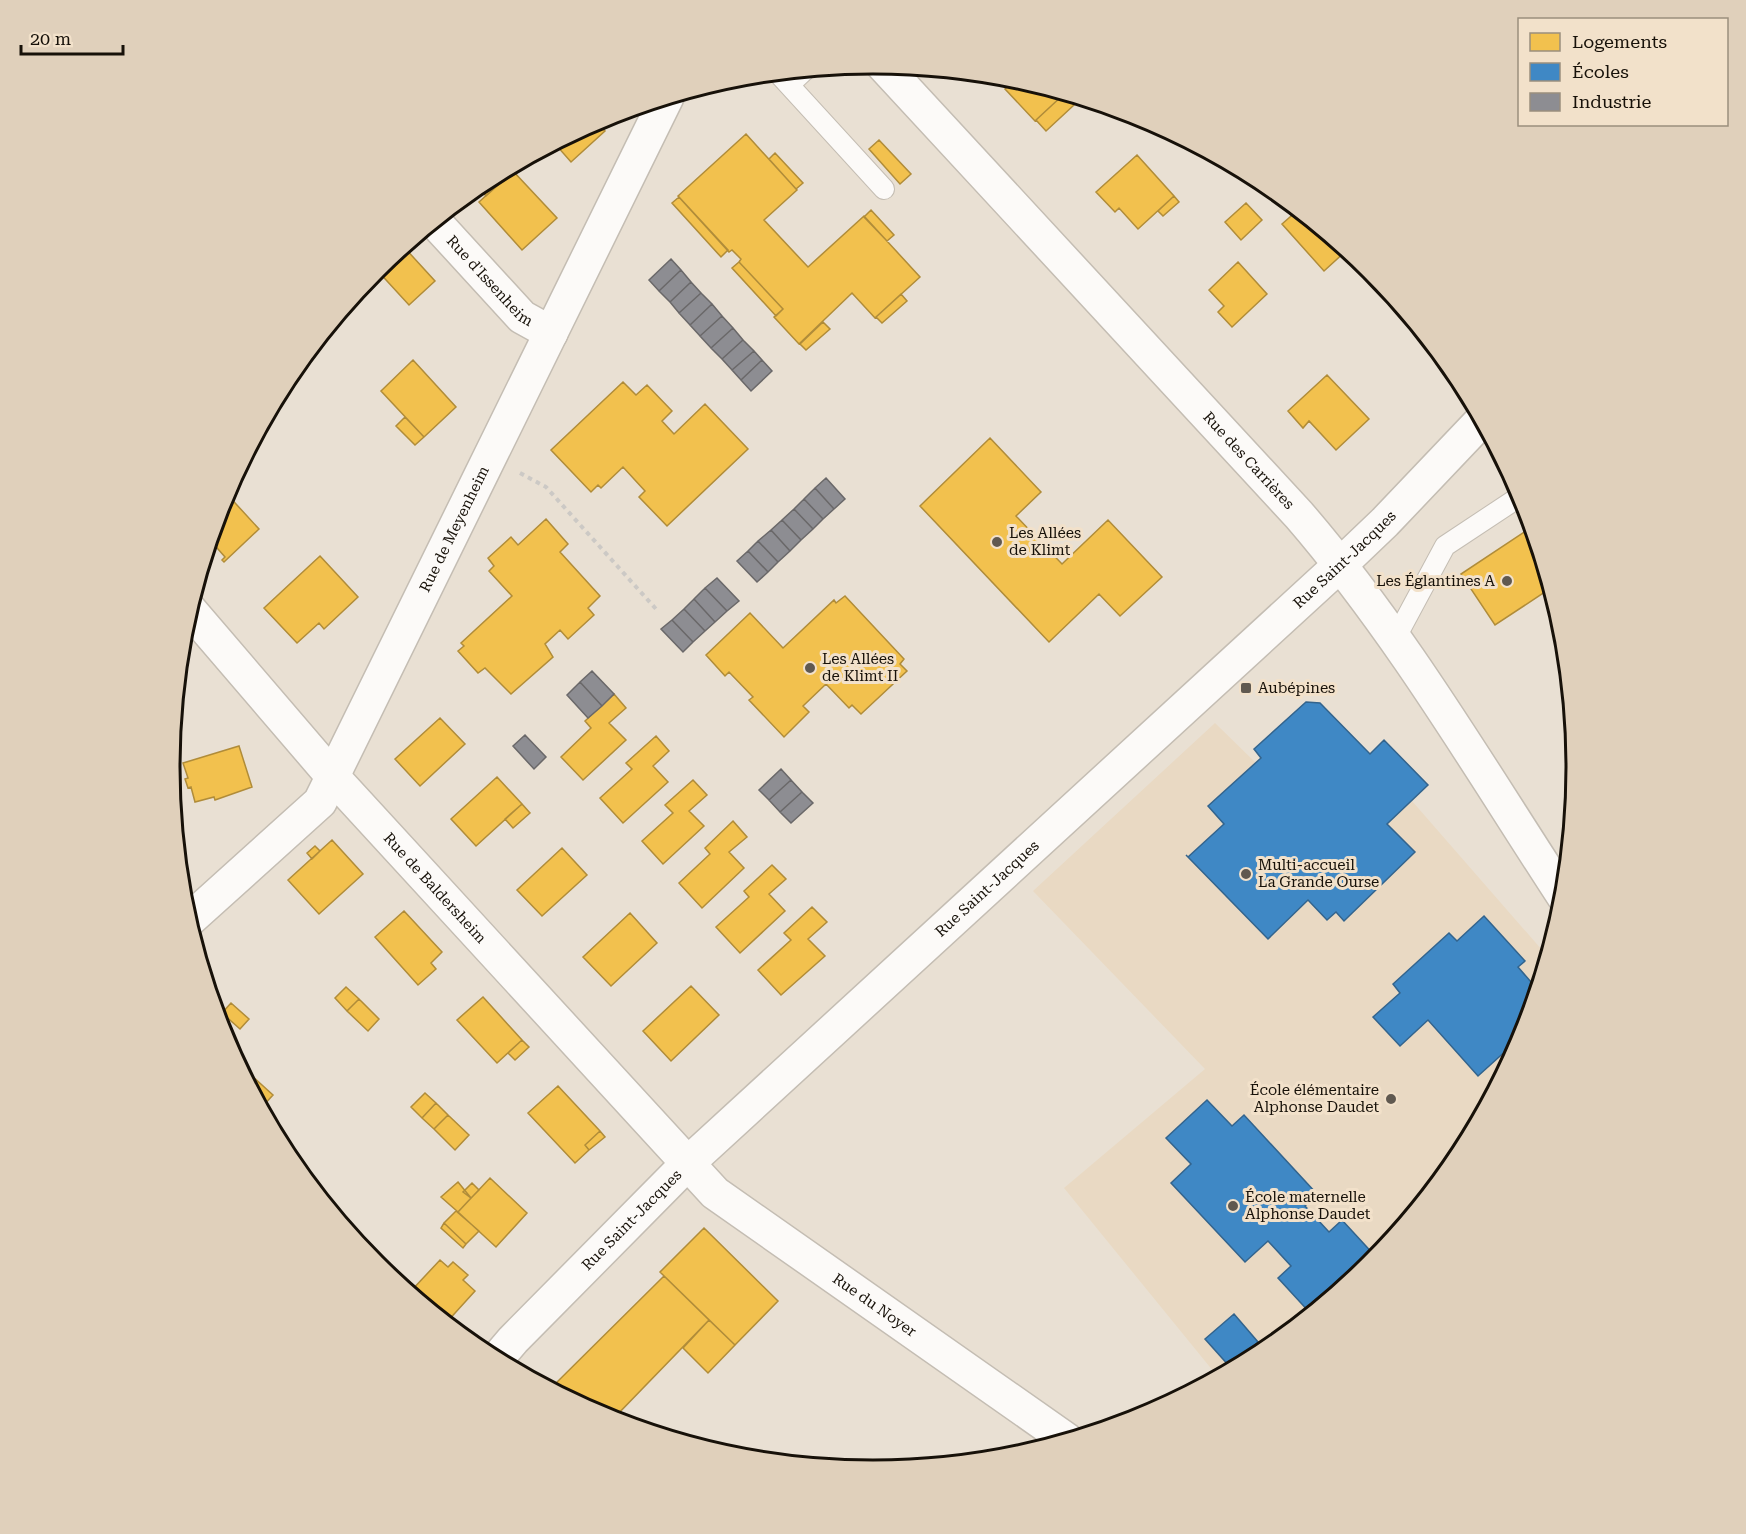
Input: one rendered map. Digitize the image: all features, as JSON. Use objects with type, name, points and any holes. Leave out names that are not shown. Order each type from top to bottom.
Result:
[{"type":"street","name":"Rue des Carrières","points":[[892,74],[1299,515],[1341,564],[1395,639],[1556,885]]},
{"type":"street","name":"Rue de Meyenheim","points":[[196,914],[321,802],[664,106]]},
{"type":"street","name":"Rue d'Issenheim","points":[[439,227],[522,317],[551,333]]},
{"type":"street","name":"Rue Saint-Jacques","points":[[502,1353],[688,1163],[1341,564],[1477,425]]},
{"type":"street","name":"Rue de Baldersheim","points":[[196,618],[333,777],[688,1163]]},
{"type":"street","name":"Rue du Noyer","points":[[688,1163],[715,1193],[1060,1435]]},
{"type":"lane","points":[[783,79],[884,189]]},
{"type":"lane","points":[[1395,639],[1445,546],[1513,501]]},
{"type":"path","points":[[491,456],[546,487],[656,609]]},
{"type":"shaded area","points":[[1306,702],[1320,703],[1370,754],[1384,740],[1428,785],[1412,801],[1542,950],[1530,990],[1495,1074],[1474,1114],[1423,1189],[1363,1257],[1330,1288],[1258,1344],[1213,1371],[1064,1188],[1205,1069],[1033,891],[1215,723],[1256,763],[1261,758],[1254,749]]},
{"type":"building: Logements","points":[[1008,87],[1059,99],[1035,121],[1005,89]]},
{"type":"building: Logements","points":[[1059,99],[1074,105],[1046,131],[1036,120]]},
{"type":"building: Logements","points":[[602,128],[605,131],[571,162],[559,149]]},
{"type":"building: Logements","points":[[746,134],[797,190],[764,220],[808,267],[864,216],[920,277],[875,318],[852,293],[799,344],[774,317],[783,309],[739,262],[741,259],[732,250],[729,252],[678,196]]},
{"type":"building: Logements","points":[[879,140],[911,174],[900,184],[869,149]]},
{"type":"building: Logements","points":[[775,153],[803,183],[796,189],[769,159]]},
{"type":"building: Logements","points":[[1137,155],[1174,196],[1138,229],[1119,208],[1115,212],[1096,192]]},
{"type":"building: Logements","points":[[515,173],[557,218],[522,250],[479,202],[502,181]]},
{"type":"building: Logements","points":[[503,180],[486,196],[484,193]]},
{"type":"building: Logements","points":[[1174,196],[1179,202],[1163,216],[1158,211]]},
{"type":"building: Logements","points":[[679,197],[728,250],[721,257],[672,203]]},
{"type":"building: Logements","points":[[1246,203],[1262,220],[1241,240],[1225,222]]},
{"type":"building: Logements","points":[[871,210],[894,235],[887,241],[864,217]]},
{"type":"building: Logements","points":[[1292,215],[1341,256],[1324,271],[1282,224]]},
{"type":"building: Logements","points":[[409,253],[435,281],[409,305],[383,277]]},
{"type":"building: Logements","points":[[739,262],[783,309],[776,316],[732,268]]},
{"type":"building: Logements","points":[[1238,262],[1267,294],[1232,327],[1218,312],[1224,306],[1209,290]]},
{"type":"building: Logements","points":[[901,294],[907,301],[882,323],[876,317]]},
{"type":"building: Logements","points":[[823,322],[830,329],[806,350],[800,344]]},
{"type":"building: Logements","points":[[413,360],[456,407],[424,437],[381,391]]},
{"type":"building: Logements","points":[[1327,375],[1369,419],[1336,450],[1309,421],[1303,428],[1288,411]]},
{"type":"building: Logements","points":[[623,382],[636,395],[647,385],[672,411],[662,421],[674,434],[705,404],[748,449],[667,526],[639,497],[645,491],[623,467],[601,488],[598,485],[591,492],[551,450]]},
{"type":"building: Logements","points":[[405,417],[424,437],[415,445],[396,426]]},
{"type":"building: Logements","name":"Les Allées de Klimt","points":[[990,438],[1041,492],[1016,516],[1062,564],[1108,520],[1162,577],[1120,616],[1099,594],[1049,642],[920,506]]},
{"type":"building: Logements","points":[[233,500],[259,529],[224,562],[222,560],[225,557],[215,546]]},
{"type":"building: Logements","points":[[546,519],[568,544],[560,552],[600,596],[588,608],[594,615],[568,639],[560,630],[545,644],[553,657],[511,694],[485,668],[478,673],[458,651],[464,646],[461,643],[512,596],[489,571],[494,566],[488,558],[511,537],[518,545]]},
{"type":"building: Logements","name":"Les Églantines A","points":[[1525,531],[1544,593],[1495,625],[1461,574]]},
{"type":"building: Logements","points":[[320,556],[358,597],[324,629],[319,623],[297,643],[264,608]]},
{"type":"building: Logements","name":"Les Allées de Klimt II","points":[[845,596],[904,659],[900,664],[907,671],[861,714],[852,705],[849,708],[826,684],[803,706],[809,712],[784,737],[749,700],[753,697],[729,672],[725,676],[706,655],[750,613],[783,648],[834,600],[836,603]]},
{"type":"building: Logements","points":[[614,694],[626,708],[609,723],[626,740],[583,780],[561,757],[591,728],[585,721]]},
{"type":"building: Logements","points":[[440,718],[465,744],[420,786],[395,759]]},
{"type":"building: Logements","points":[[656,736],[669,751],[653,766],[668,782],[623,823],[600,798],[632,769],[626,763]]},
{"type":"building: Logements","points":[[239,746],[252,787],[215,800],[214,797],[195,802],[191,787],[188,788],[185,779],[188,778],[183,763]]},
{"type":"building: Logements","points":[[497,777],[522,804],[476,846],[451,819]]},
{"type":"building: Logements","points":[[693,780],[707,795],[689,811],[704,826],[663,864],[642,841],[673,813],[665,805]]},
{"type":"building: Logements","points":[[522,804],[530,813],[513,828],[505,819]]},
{"type":"building: Logements","points":[[733,821],[747,837],[729,852],[744,868],[702,908],[679,883],[710,854],[705,848]]},
{"type":"building: Logements","points":[[332,840],[363,874],[319,914],[288,880]]},
{"type":"building: Logements","points":[[315,846],[320,851],[312,859],[307,853]]},
{"type":"building: Logements","points":[[562,848],[587,875],[542,916],[517,890]]},
{"type":"building: Logements","points":[[772,865],[786,879],[769,894],[785,911],[740,953],[716,927],[749,897],[744,891]]},
{"type":"building: Logements","points":[[812,907],[827,922],[808,939],[825,956],[781,995],[758,970],[791,940],[784,933]]},
{"type":"building: Logements","points":[[404,911],[442,952],[431,963],[436,969],[418,985],[375,937]]},
{"type":"building: Logements","points":[[630,913],[657,943],[611,986],[583,957]]},
{"type":"building: Logements","points":[[691,986],[719,1015],[671,1061],[643,1031]]},
{"type":"building: Logements","points":[[346,987],[359,999],[347,1011],[335,998]]},
{"type":"building: Logements","points":[[483,997],[522,1040],[497,1063],[457,1020]]},
{"type":"building: Logements","points":[[359,999],[379,1019],[368,1031],[347,1011]]},
{"type":"building: Logements","points":[[231,1003],[249,1019],[240,1029],[226,1017],[224,1011]]},
{"type":"building: Logements","points":[[522,1040],[529,1047],[515,1060],[508,1053]]},
{"type":"building: Logements","points":[[252,1076],[273,1095],[266,1103]]},
{"type":"building: Logements","points":[[558,1086],[600,1131],[585,1145],[589,1150],[575,1163],[528,1113]]},
{"type":"building: Logements","points":[[425,1093],[436,1103],[422,1118],[411,1107]]},
{"type":"building: Logements","points":[[436,1103],[448,1115],[434,1129],[422,1118]]},
{"type":"building: Logements","points":[[448,1115],[469,1135],[455,1150],[434,1129]]},
{"type":"building: Logements","points":[[600,1131],[605,1137],[589,1150],[585,1145]]},
{"type":"building: Logements","points":[[490,1178],[527,1213],[496,1247],[458,1212]]},
{"type":"building: Logements","points":[[458,1182],[471,1198],[458,1212],[441,1197]]},
{"type":"building: Logements","points":[[472,1183],[479,1190],[471,1198],[463,1192]]},
{"type":"building: Logements","points":[[456,1211],[479,1231],[466,1244],[444,1223]]},
{"type":"building: Logements","points":[[444,1223],[466,1244],[463,1248],[441,1228]]},
{"type":"building: Logements","points":[[704,1228],[778,1301],[735,1345],[660,1272]]},
{"type":"building: Logements","points":[[440,1260],[448,1267],[453,1262],[468,1275],[463,1280],[475,1291],[451,1317],[415,1287]]},
{"type":"building: Logements","points":[[664,1276],[709,1320],[619,1412],[556,1384]]},
{"type":"building: Logements","points":[[709,1320],[735,1345],[708,1373],[683,1348]]},
{"type":"building: Écoles","points":[[1306,702],[1320,703],[1370,754],[1384,740],[1428,785],[1387,824],[1415,852],[1344,921],[1336,912],[1327,920],[1308,900],[1268,939],[1186,855],[1188,857],[1224,824],[1208,806],[1261,758],[1254,749]]},
{"type":"building: Écoles","points":[[1484,916],[1525,961],[1518,967],[1531,982],[1533,980],[1505,1051],[1478,1076],[1428,1020],[1400,1046],[1373,1017],[1400,993],[1393,984],[1449,933],[1457,941]]},
{"type":"building: Écoles","points":[[1207,1100],[1232,1126],[1244,1115],[1317,1194],[1305,1206],[1329,1232],[1342,1220],[1370,1250],[1306,1308],[1278,1278],[1291,1266],[1268,1241],[1245,1262],[1171,1183],[1191,1164],[1166,1138]]},
{"type":"building: Écoles","points":[[1234,1314],[1258,1342],[1227,1364],[1205,1339]]},
{"type":"building: Industrie","points":[[671,259],[681,270],[659,291],[649,280]]},
{"type":"building: Industrie","points":[[681,270],[691,282],[670,302],[659,291]]},
{"type":"building: Industrie","points":[[691,282],[701,293],[679,313],[670,302]]},
{"type":"building: Industrie","points":[[701,293],[712,304],[690,325],[679,313]]},
{"type":"building: Industrie","points":[[712,304],[722,316],[700,336],[690,325]]},
{"type":"building: Industrie","points":[[722,316],[733,328],[711,348],[700,336]]},
{"type":"building: Industrie","points":[[733,328],[743,340],[722,359],[711,348]]},
{"type":"building: Industrie","points":[[743,340],[754,351],[732,370],[722,359]]},
{"type":"building: Industrie","points":[[754,351],[762,360],[741,380],[732,370]]},
{"type":"building: Industrie","points":[[762,360],[772,371],[751,391],[741,380]]},
{"type":"building: Industrie","points":[[826,478],[845,499],[834,509],[815,488]]},
{"type":"building: Industrie","points":[[815,488],[834,509],[823,519],[804,499]]},
{"type":"building: Industrie","points":[[804,499],[823,519],[813,529],[794,509]]},
{"type":"building: Industrie","points":[[794,509],[813,529],[801,540],[782,520]]},
{"type":"building: Industrie","points":[[782,520],[801,540],[790,551],[771,530]]},
{"type":"building: Industrie","points":[[771,530],[790,551],[778,562],[758,541]]},
{"type":"building: Industrie","points":[[758,541],[778,562],[768,572],[748,551]]},
{"type":"building: Industrie","points":[[748,551],[768,572],[757,582],[737,561]]},
{"type":"building: Industrie","points":[[717,578],[739,601],[727,611],[705,588]]},
{"type":"building: Industrie","points":[[705,588],[727,611],[715,622],[694,599]]},
{"type":"building: Industrie","points":[[694,599],[715,622],[705,631],[684,609]]},
{"type":"building: Industrie","points":[[684,609],[705,631],[693,642],[672,620]]},
{"type":"building: Industrie","points":[[672,620],[693,642],[683,652],[661,629]]},
{"type":"building: Industrie","points":[[592,671],[614,694],[602,706],[580,682]]},
{"type":"building: Industrie","points":[[580,682],[602,706],[588,718],[567,695]]},
{"type":"building: Industrie","points":[[525,735],[546,757],[534,769],[513,746]]},
{"type":"building: Industrie","points":[[781,769],[791,780],[769,800],[759,790]]},
{"type":"building: Industrie","points":[[791,780],[802,792],[780,812],[769,800]]},
{"type":"building: Industrie","points":[[802,792],[813,803],[791,823],[780,812]]},
{"type":"place","name":"Les Allées de Klimt","points":[[997,542]]},
{"type":"place","name":"Les Églantines A","points":[[1507,581]]},
{"type":"place","name":"Les Allées de Klimt II","points":[[810,668]]},
{"type":"place","name":"Aubépines","points":[[1246,688]]},
{"type":"place","name":"Multi-accueil La Grande Ourse","points":[[1246,874]]},
{"type":"place","name":"École élémentaire Alphonse Daudet","points":[[1391,1099]]},
{"type":"place","name":"École maternelle Alphonse Daudet","points":[[1233,1206]]}]
